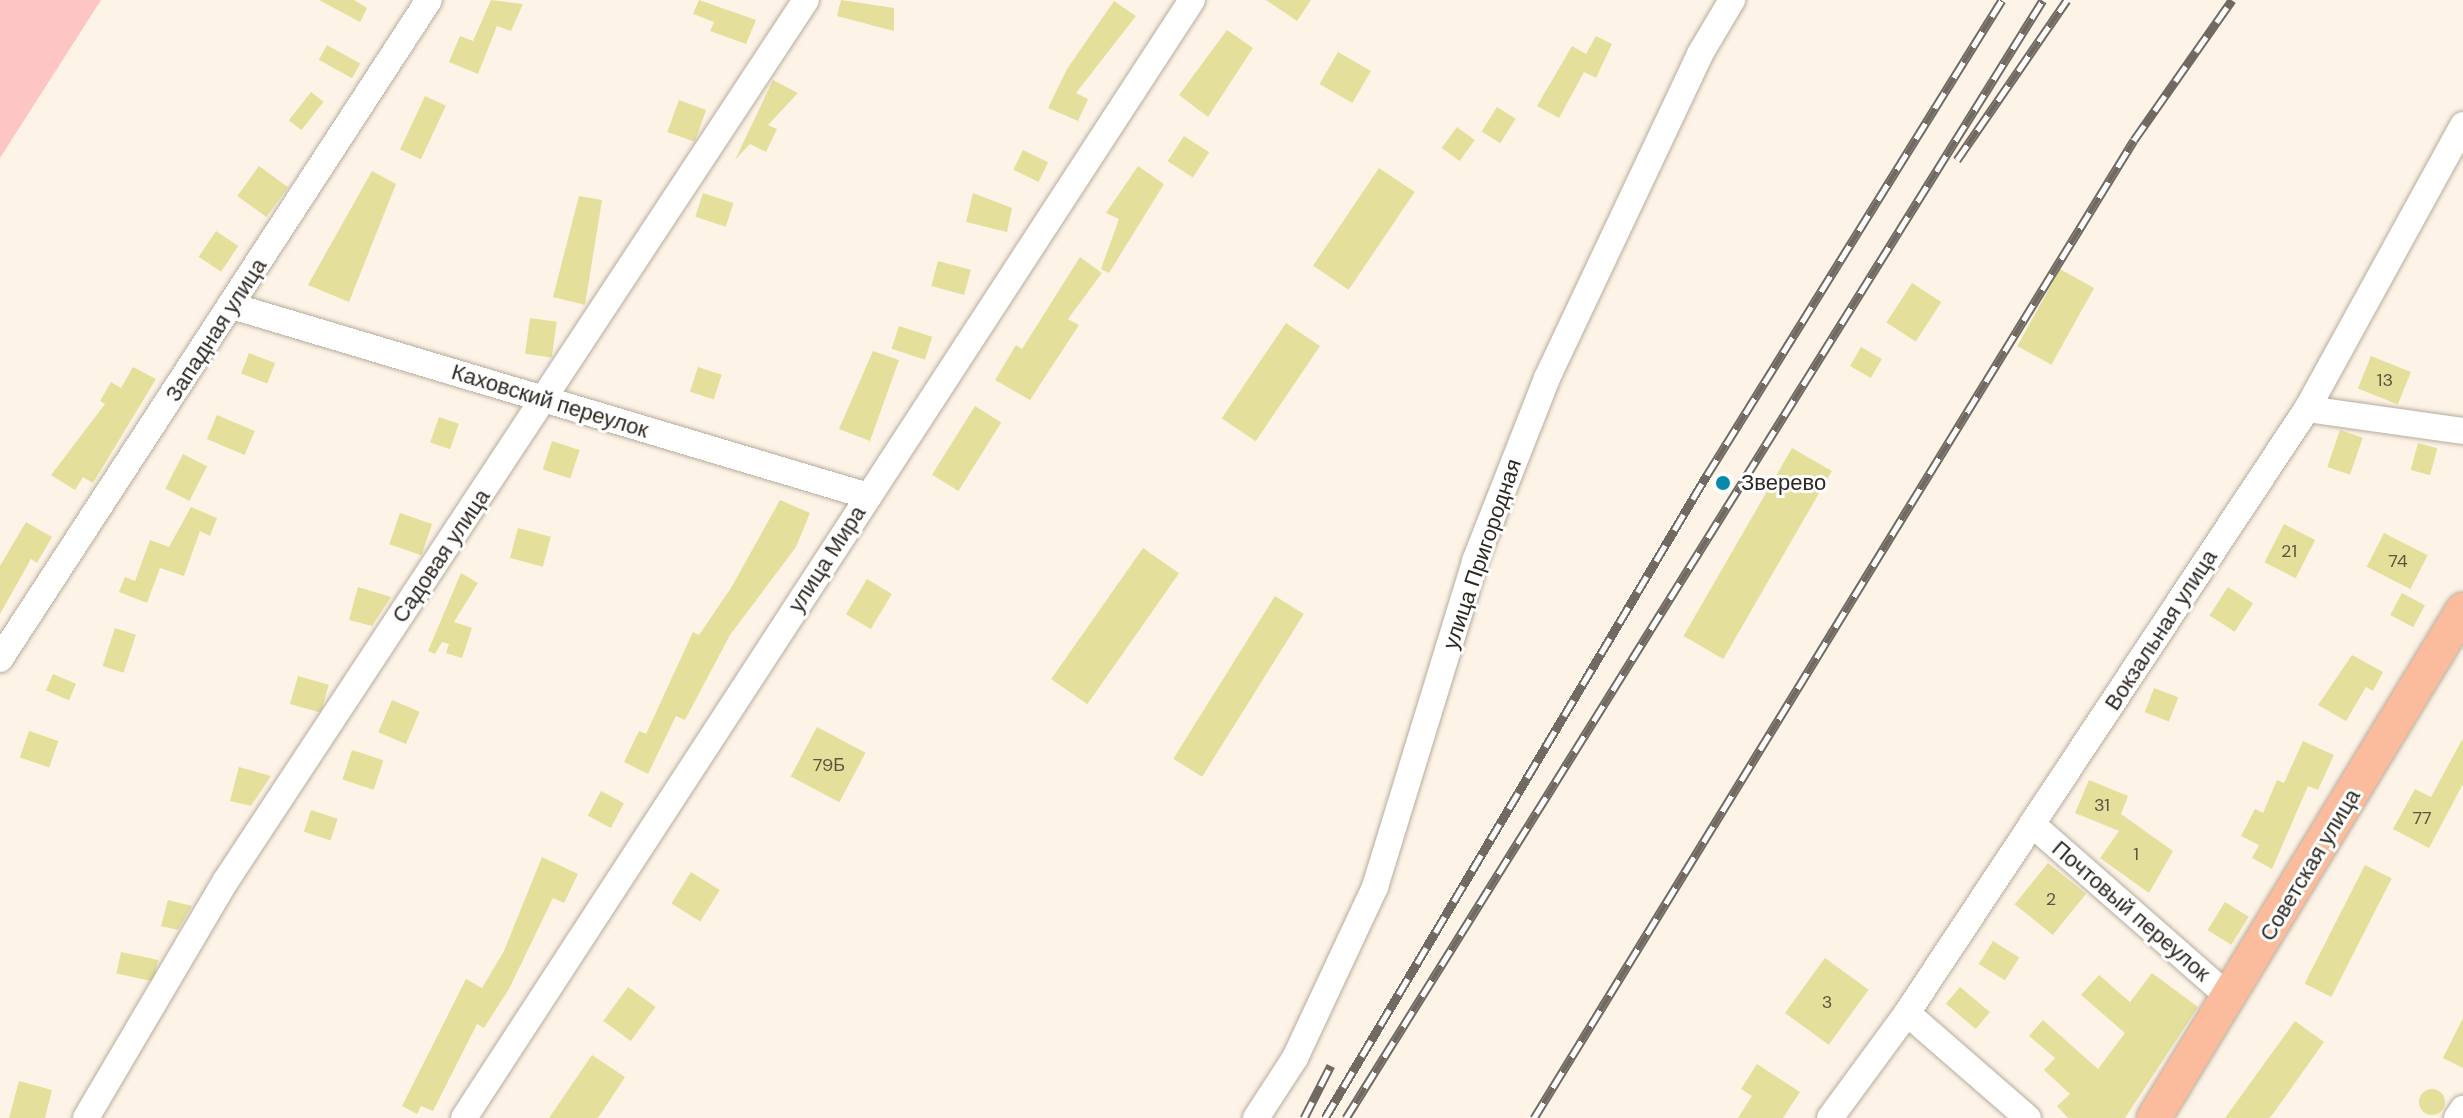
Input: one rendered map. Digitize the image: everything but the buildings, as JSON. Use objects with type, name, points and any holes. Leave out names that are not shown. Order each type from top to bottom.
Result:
[{"type":"main road","name":"Советская улица","points":[[2154,1118],[2230,998],[2463,610]]},
{"type":"street","name":"Западная улица","points":[[0,659],[429,0]]},
{"type":"street","name":"Садовая улица","points":[[86,1118],[225,882],[806,0]]},
{"type":"street","name":"улица Мира","points":[[464,1118],[1192,0]]},
{"type":"street","name":"улица Пригородная","points":[[1256,1118],[1295,1058],[1375,887],[1475,561],[1547,378],[1700,54],[1732,0]]},
{"type":"street","name":"Вокзальная улица","points":[[1830,1118],[1907,1013],[2307,409],[2463,125]]},
{"type":"street","name":"Каховский переулок","points":[[232,306],[868,496]]},
{"type":"street","points":[[2307,409],[2463,431]]},
{"type":"street","name":"Почтовый переулок","points":[[2032,824],[2230,998]]},
{"type":"street","points":[[1907,1013],[2028,1118]]},
{"type":"street","points":[[2457,1118],[2463,1109]]},
{"type":"shaded area","points":[[0,0],[101,0],[0,158]]},
{"type":"railway","points":[[1325,1118],[1707,475],[2002,0]]},
{"type":"railway","points":[[1346,1118],[2043,0]]},
{"type":"railway","points":[[1957,160],[2067,0]]},
{"type":"railway","points":[[1534,1118],[2134,140],[2232,0]]},
{"type":"railway","points":[[1304,1118],[1331,1065]]},
{"type":"place","name":"Зверево","points":[[1723,483]]}]
